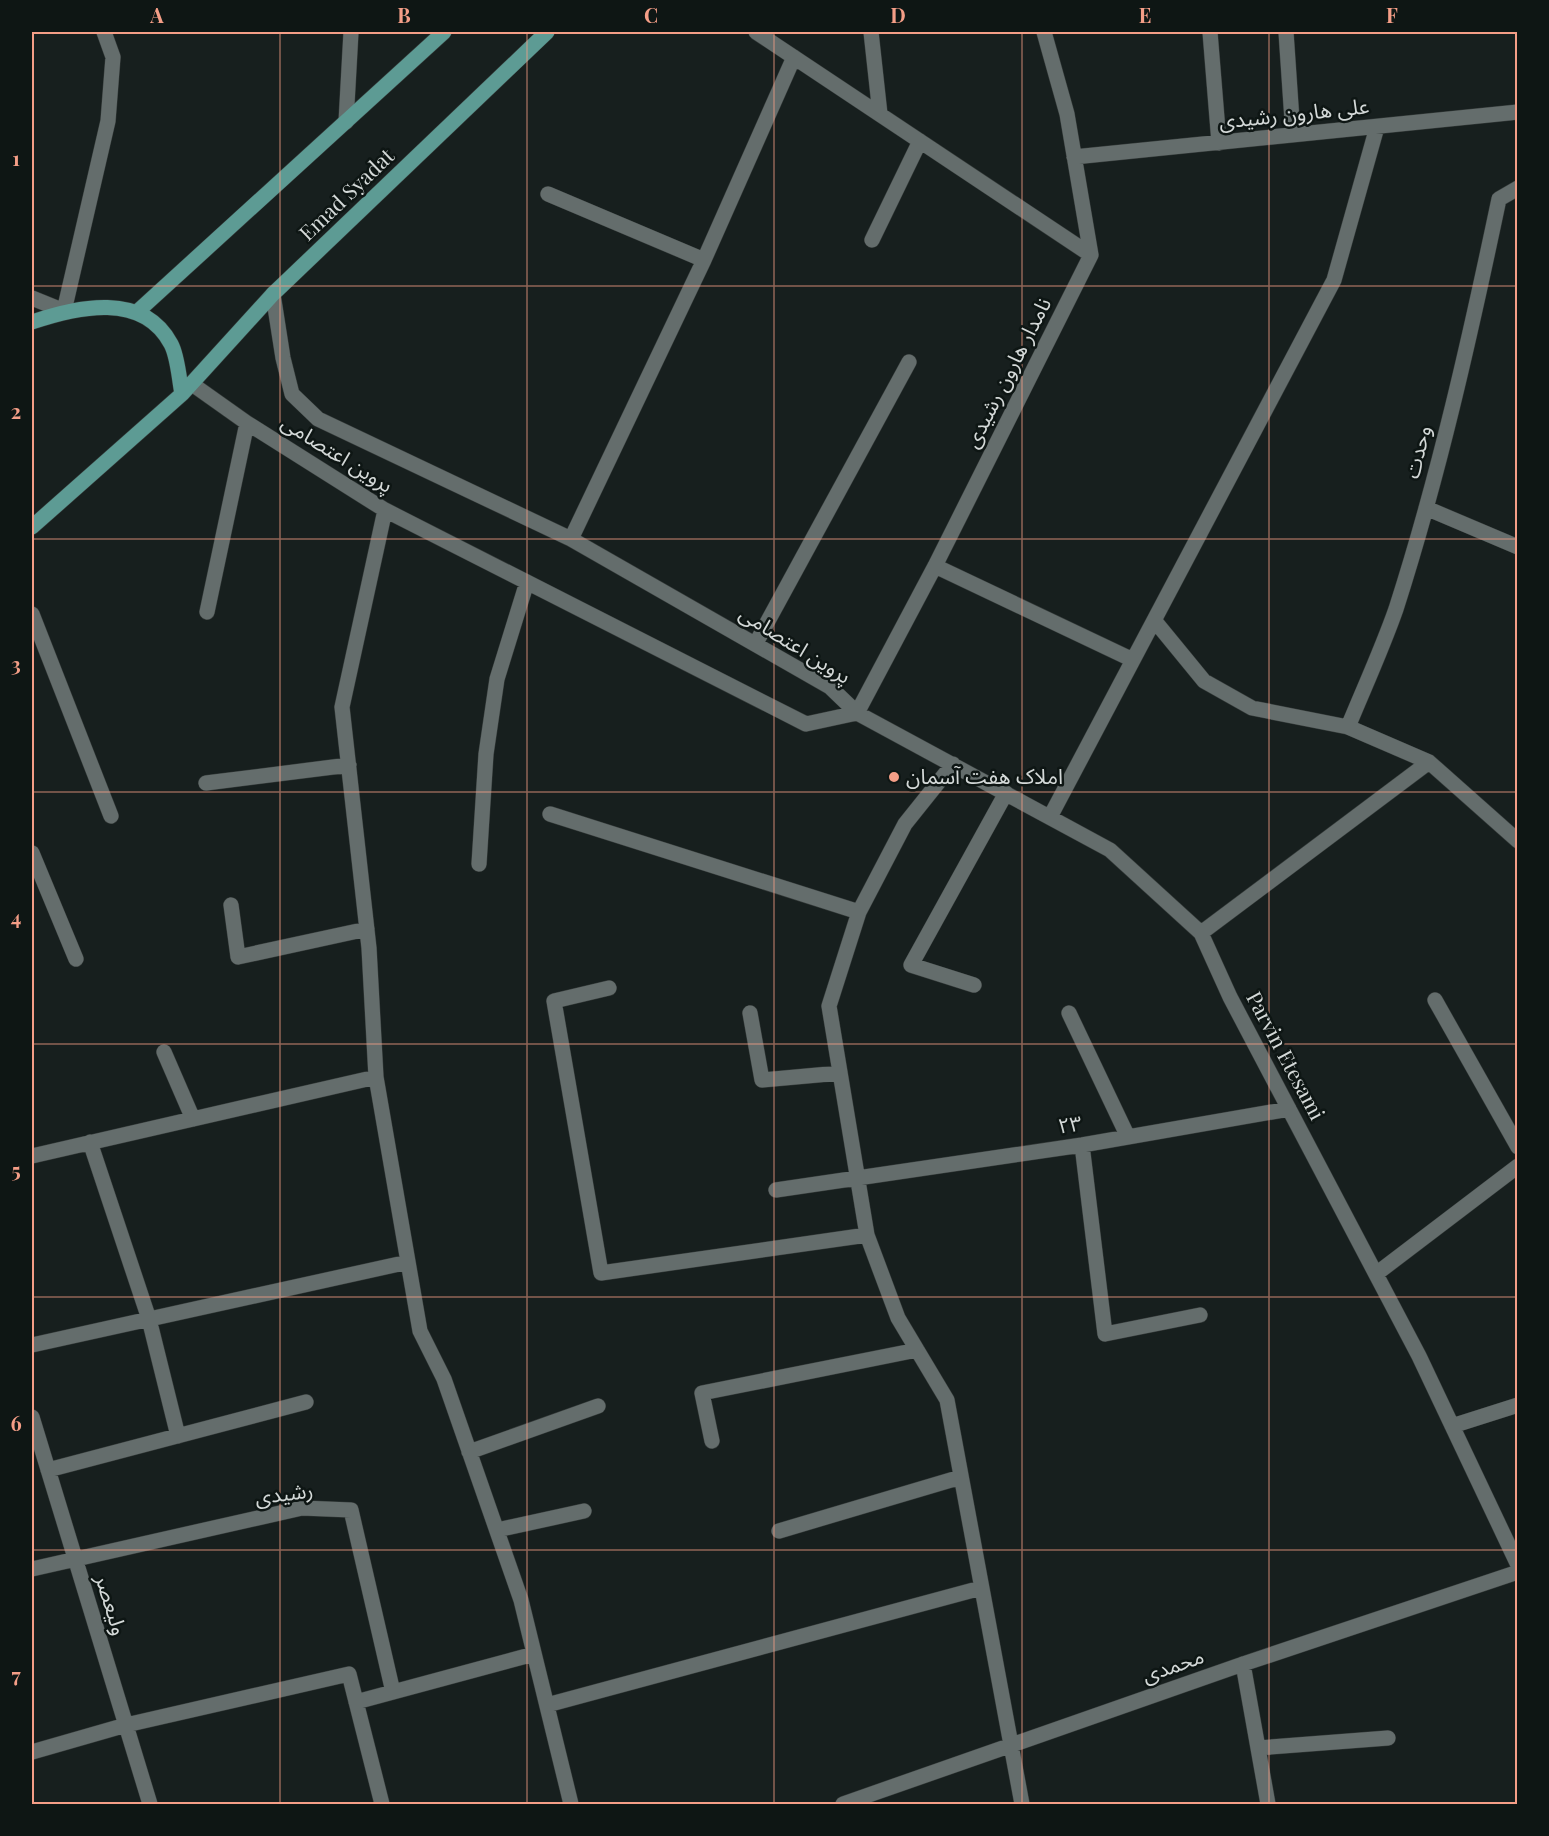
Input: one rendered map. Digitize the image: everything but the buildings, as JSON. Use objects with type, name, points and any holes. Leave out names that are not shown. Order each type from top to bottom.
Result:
[{"type":"main road","points":[[137,312],[444,32]]},
{"type":"main road","name":"Emad Syadat","points":[[32,527],[187,389],[273,294],[547,32]]},
{"type":"main road","points":[[32,322],[64,311],[117,307],[137,312],[153,322],[171,344],[187,389]]},
{"type":"street","points":[[32,298],[64,311],[108,121],[113,57],[105,32]]},
{"type":"street","points":[[346,122],[351,32]]},
{"type":"street","points":[[756,32],[1090,255]]},
{"type":"street","points":[[871,32],[880,114]]},
{"type":"street","points":[[1044,32],[1067,114],[1090,255]]},
{"type":"street","points":[[1210,32],[1219,143]]},
{"type":"street","points":[[1286,32],[1293,135]]},
{"type":"street","points":[[571,539],[704,260],[794,57]]},
{"type":"street","name":"علی هارون رشیدی","points":[[1074,158],[1518,112]]},
{"type":"street","points":[[1050,817],[1334,280],[1377,127]]},
{"type":"street","points":[[872,240],[920,141]]},
{"type":"street","name":"وحدت","points":[[1348,727],[1395,611],[1426,508],[1474,314],[1499,199],[1518,188]]},
{"type":"street","points":[[548,194],[704,260]]},
{"type":"street","name":"نامدار هارون رشیدی","points":[[857,713],[935,566],[1090,255]]},
{"type":"street","name":"پروین اعتصامی","points":[[273,294],[283,358],[292,394],[318,419],[571,539],[830,687],[857,713]]},
{"type":"street","points":[[756,644],[909,362]]},
{"type":"street","name":"پروین اعتصامی","points":[[187,389],[247,423],[386,510],[806,724],[857,713]]},
{"type":"street","points":[[207,612],[247,423]]},
{"type":"street","points":[[1426,508],[1518,547]]},
{"type":"street","points":[[386,510],[342,707],[367,929],[376,1077],[420,1331],[444,1379],[521,1600],[571,1804]]},
{"type":"street","points":[[935,566],[1133,660]]},
{"type":"street","points":[[479,864],[486,754],[496,680],[527,582]]},
{"type":"street","points":[[32,614],[111,816]]},
{"type":"street","points":[[1154,620],[1204,681],[1252,708],[1348,727],[1429,762],[1518,841]]},
{"type":"street","name":"Parvin Etesami","points":[[857,713],[1110,850],[1202,933],[1230,997],[1376,1274],[1518,1565]]},
{"type":"street","points":[[1202,933],[1429,762]]},
{"type":"street","points":[[953,764],[905,824],[859,912],[829,1006],[867,1235],[898,1318],[946,1400],[1022,1804]]},
{"type":"street","points":[[206,783],[349,765]]},
{"type":"street","points":[[974,986],[911,965],[1006,793]]},
{"type":"street","points":[[550,814],[859,912]]},
{"type":"street","points":[[32,853],[76,958]]},
{"type":"street","points":[[231,905],[238,957],[367,929]]},
{"type":"street","points":[[609,988],[554,1001],[601,1273],[867,1235]]},
{"type":"street","points":[[1435,1000],[1518,1147]]},
{"type":"street","points":[[750,1013],[762,1080],[840,1073]]},
{"type":"street","points":[[1069,1013],[1128,1137]]},
{"type":"street","points":[[164,1052],[193,1119]]},
{"type":"street","points":[[32,1156],[376,1077]]},
{"type":"street","name":"۲۳","points":[[776,1190],[1082,1145],[1289,1109]]},
{"type":"street","points":[[90,1142],[149,1319],[178,1436]]},
{"type":"street","points":[[1082,1145],[1106,1334],[1200,1316]]},
{"type":"street","points":[[1376,1274],[1518,1166]]},
{"type":"street","points":[[32,1345],[408,1262]]},
{"type":"street","points":[[712,1441],[702,1393],[916,1350]]},
{"type":"street","points":[[48,1470],[306,1402]]},
{"type":"street","points":[[1452,1426],[1518,1405]]},
{"type":"street","points":[[469,1452],[598,1406]]},
{"type":"street","name":"ولیعصر","points":[[32,1417],[150,1804]]},
{"type":"street","points":[[779,1531],[961,1477]]},
{"type":"street","name":"رشیدی","points":[[75,1557],[302,1508],[351,1510],[393,1692]]},
{"type":"street","points":[[497,1530],[584,1511]]},
{"type":"street","points":[[32,1569],[75,1557]]},
{"type":"street","name":"محمدی","points":[[843,1804],[1243,1664],[1518,1572]]},
{"type":"street","points":[[547,1705],[981,1588]]},
{"type":"street","points":[[356,1702],[534,1654]]},
{"type":"street","points":[[1243,1664],[1268,1804]]},
{"type":"street","points":[[32,1752],[126,1725],[349,1674],[382,1804]]},
{"type":"street","points":[[1258,1748],[1388,1737]]},
{"type":"place","name":"املاک هفت آسمان","points":[[894,777]]}]
